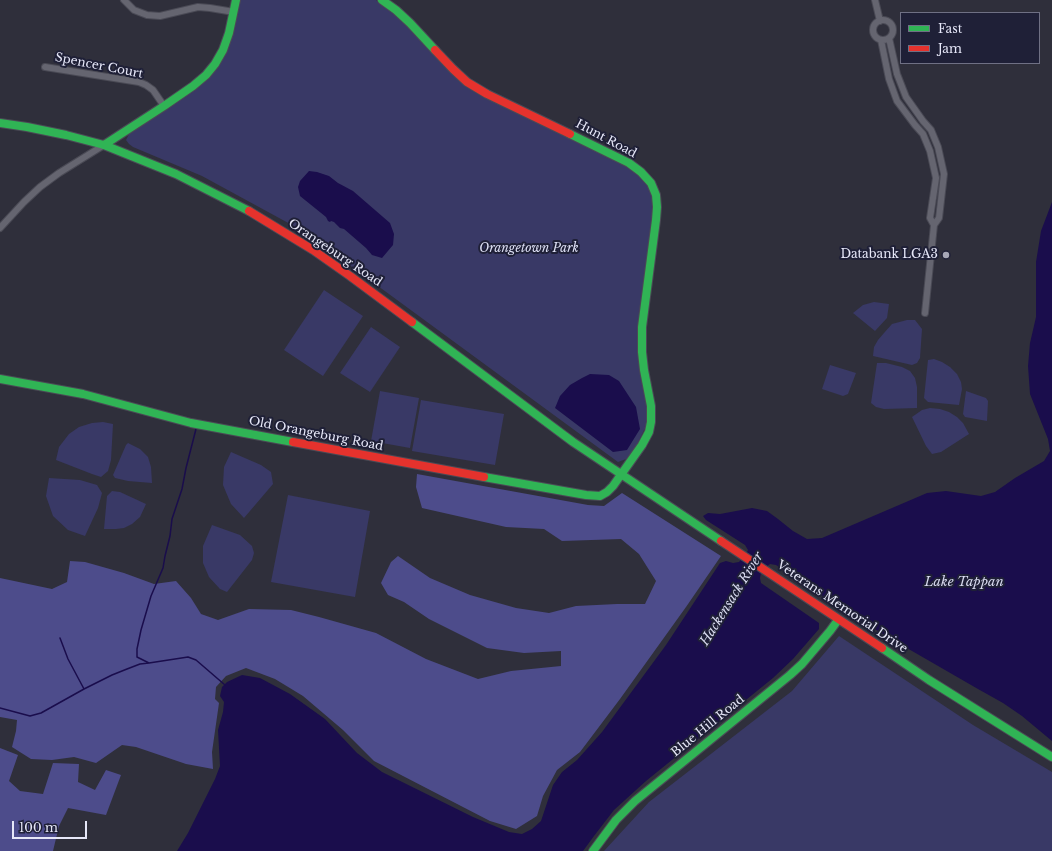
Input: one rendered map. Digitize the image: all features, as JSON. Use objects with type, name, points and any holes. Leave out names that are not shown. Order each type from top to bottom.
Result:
[{"type":"street","points":[[124,0],[134,10],[147,15],[160,16],[198,7],[234,12]]},
{"type":"street","points":[[0,228],[40,187],[59,173],[164,106],[206,75],[215,64],[223,50],[229,33],[236,0]]},
{"type":"street","name":"Hunt Road","points":[[382,0],[410,23],[467,82],[487,94],[629,163],[641,172],[650,183],[656,195],[657,207],[642,327],[642,352],[652,415],[649,432],[645,440],[621,474]]},
{"type":"street","points":[[875,0],[880,21]]},
{"type":"street","points":[[885,20],[893,26],[893,33],[889,38],[881,40],[875,36],[873,30],[876,23],[885,20]]},
{"type":"street","points":[[889,38],[897,74],[907,98],[931,130],[938,147],[944,174],[939,218],[934,225],[925,312]]},
{"type":"street","points":[[881,40],[889,79],[899,103],[923,134],[930,151],[936,178],[930,218],[934,225]]},
{"type":"street","points":[[887,68],[895,66]]},
{"type":"street","name":"Spencer Court","points":[[45,67],[139,82],[153,90],[164,106]]},
{"type":"street","points":[[899,103],[907,98]]},
{"type":"street","name":"Orangeburg Road","points":[[0,123],[66,135],[104,145],[176,174],[244,208],[313,250],[573,442],[621,474]]},
{"type":"street","name":"Old Orangeburg Road","points":[[0,379],[83,394],[198,424],[429,468],[586,495],[600,496],[604,494],[613,486],[621,474]]},
{"type":"street","name":"Veterans Memorial Drive","points":[[621,474],[838,620],[981,713],[1052,756]]},
{"type":"street","name":"Blue Hill Road","points":[[593,851],[616,820],[635,801],[790,675],[816,648],[838,620]]},
{"type":"green space","name":"Orangetown Park","points":[[239,0],[376,0],[404,22],[458,78],[626,163],[642,177],[652,191],[655,208],[638,323],[638,354],[648,409],[646,426],[635,449],[626,459],[618,462],[303,231],[202,176],[129,144],[126,140],[134,129],[196,89],[210,75]]},
{"type":"green space","points":[[324,290],[363,316],[323,376],[284,350]]},
{"type":"green space","points":[[874,302],[889,304],[887,318],[875,331],[853,313],[863,305]]},
{"type":"green space","points":[[907,320],[915,320],[922,329],[920,358],[917,363],[912,365],[873,356],[874,347],[878,340],[892,324]]},
{"type":"green space","points":[[371,327],[400,347],[370,392],[340,373]]},
{"type":"green space","points":[[934,359],[950,367],[957,374],[961,382],[962,389],[959,405],[928,402],[924,398],[928,360]]},
{"type":"green space","points":[[877,363],[886,363],[902,367],[910,371],[915,378],[917,387],[917,408],[884,409],[876,407],[871,403]]},
{"type":"green space","points":[[830,365],[856,373],[848,394],[843,396],[822,389]]},
{"type":"green space","points":[[380,391],[419,398],[410,448],[371,441]]},
{"type":"green space","points":[[966,391],[986,398],[988,401],[987,421],[965,417],[963,414]]},
{"type":"green space","points":[[421,400],[504,414],[495,465],[412,451]]},
{"type":"green space","points":[[930,408],[949,412],[957,417],[963,423],[969,434],[941,452],[932,454],[926,446],[912,417],[922,410]]},
{"type":"green space","points":[[103,422],[113,424],[111,460],[108,471],[101,477],[56,460],[59,447],[69,434],[79,427],[92,423]]},
{"type":"green space","points":[[128,443],[140,449],[148,457],[151,467],[152,483],[128,481],[115,478],[113,475]]},
{"type":"green space","points":[[231,452],[261,465],[271,472],[273,484],[244,518],[231,504],[223,485],[224,467]]},
{"type":"green space","points":[[49,478],[80,480],[97,485],[102,493],[98,508],[85,536],[68,530],[53,516],[46,496]]},
{"type":"green space","points":[[112,491],[120,492],[146,504],[140,517],[132,524],[124,528],[104,529],[107,496]]},
{"type":"green space","points":[[288,495],[370,511],[355,597],[271,582]]},
{"type":"green space","points":[[212,525],[240,535],[252,546],[254,553],[252,560],[227,592],[220,589],[209,577],[203,563],[203,546]]},
{"type":"green space","points":[[839,636],[973,725],[1052,772],[1052,851],[604,851],[649,802],[792,691]]},
{"type":"shaded area","points":[[417,474],[588,505],[604,506],[622,493],[721,556],[620,699],[580,752],[557,770],[543,796],[537,816],[516,829],[490,821],[374,761],[343,730],[303,696],[275,679],[246,668],[226,676],[216,687],[215,699],[219,703],[212,752],[213,769],[186,764],[136,747],[122,745],[96,763],[74,757],[52,760],[31,759],[12,747],[17,720],[0,717],[0,578],[52,589],[67,582],[70,561],[85,562],[124,573],[154,584],[176,581],[191,598],[201,614],[218,620],[249,609],[291,610],[376,633],[426,659],[478,679],[511,671],[561,666],[561,651],[524,653],[487,648],[429,619],[404,602],[388,595],[381,583],[391,562],[398,556],[430,578],[470,595],[516,608],[549,613],[576,606],[645,604],[656,581],[639,554],[621,539],[562,541],[544,529],[506,527],[422,508],[416,487]]},
{"type":"shaded area","points":[[0,748],[18,755],[9,781],[20,791],[43,794],[53,763],[79,764],[78,782],[95,790],[106,770],[121,775],[106,815],[68,808],[59,826],[53,851],[0,851]]},
{"type":"water","points":[[309,171],[329,176],[353,191],[390,223],[394,234],[393,245],[382,258],[372,255],[344,229],[340,228],[334,222],[328,221],[326,217],[300,196],[298,187],[300,181]]},
{"type":"water","points":[[1052,202],[1052,741],[1022,716],[1003,703],[893,640],[853,616],[776,565],[770,564],[761,573],[761,583],[819,623],[819,629],[793,659],[773,678],[646,781],[614,810],[583,851],[177,851],[188,833],[220,766],[218,730],[224,702],[220,696],[222,687],[227,682],[242,675],[260,678],[290,694],[325,719],[357,753],[382,772],[473,817],[509,832],[522,834],[532,829],[541,821],[553,785],[562,772],[577,760],[602,732],[666,645],[720,563],[726,561],[733,563],[739,562],[746,554],[748,550],[745,545],[706,520],[703,516],[708,513],[720,514],[752,508],[767,511],[793,531],[807,539],[822,538],[927,493],[946,491],[981,496],[995,492],[1044,461],[1050,451],[1048,439],[1030,394],[1028,366],[1030,343],[1036,317],[1036,262],[1041,231]]},
{"type":"water","points":[[590,374],[609,375],[619,381],[636,407],[640,429],[627,450],[613,452],[555,408],[560,396],[570,385]]},
{"type":"waterway","points":[[196,429],[182,489],[172,519],[163,568],[151,596],[141,630],[137,657],[149,663],[188,657],[196,660],[225,685]]},
{"type":"waterway","points":[[60,638],[68,659],[84,689],[112,675],[140,664],[149,663]]},
{"type":"waterway","points":[[0,708],[30,716],[41,713],[84,689]]},
{"type":"traffic: fast","points":[[104,145],[164,106],[206,75],[215,64],[223,50],[229,33],[236,0]]},
{"type":"traffic: fast","points":[[382,0],[410,23],[435,50]]},
{"type":"traffic: fast","points":[[0,123],[66,135],[104,145],[176,174],[249,211]]},
{"type":"traffic: fast","points":[[484,477],[586,495],[600,496],[613,486],[642,445],[649,432],[651,422],[651,406],[644,370],[642,327],[656,220],[656,195],[651,183],[641,172],[629,163],[570,134]]},
{"type":"traffic: fast","points":[[412,322],[573,442],[721,541]]},
{"type":"traffic: fast","points":[[0,379],[83,394],[191,423],[293,442]]},
{"type":"traffic: fast","points":[[593,851],[616,820],[635,801],[790,675],[802,664],[838,620]]},
{"type":"traffic: fast","points":[[882,648],[929,680],[1052,757]]},
{"type":"traffic: jam","points":[[435,50],[467,82],[487,94],[570,134]]},
{"type":"traffic: jam","points":[[249,211],[313,250],[412,322]]},
{"type":"traffic: jam","points":[[293,442],[484,477]]},
{"type":"traffic: jam","points":[[721,541],[882,648]]},
{"type":"place","name":"Databank LGA3","points":[[946,255]]},
{"type":"water label","name":"Lake Tappan","points":[[964,582]]},
{"type":"water label","name":"Hackensack River","points":[[732,599]]}]
